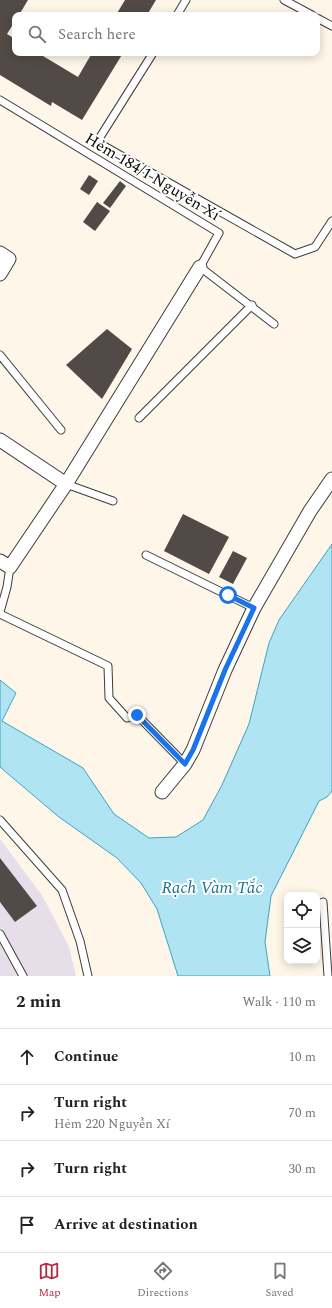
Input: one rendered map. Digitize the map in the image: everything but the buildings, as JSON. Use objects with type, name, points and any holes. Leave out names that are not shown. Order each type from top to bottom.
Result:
[{"type":"street","points":[[0,253],[9,259],[0,274]]},
{"type":"street","points":[[5,564],[66,484],[200,267]]},
{"type":"street","points":[[0,440],[66,484]]},
{"type":"street","points":[[162,792],[185,764],[193,750],[225,670],[254,608],[310,511],[332,479]]},
{"type":"lane","points":[[178,12],[186,0]]},
{"type":"lane","points":[[284,0],[306,12]]},
{"type":"lane","points":[[320,20],[332,26]]},
{"type":"lane","points":[[151,56],[97,142],[295,254],[315,247],[332,221]]},
{"type":"lane","name":"Hẻm 184/1 Nguyễn Xí","points":[[0,100],[219,233],[200,267]]},
{"type":"lane","points":[[200,267],[252,305],[274,324]]},
{"type":"lane","points":[[139,418],[252,305]]},
{"type":"lane","points":[[0,355],[61,430]]},
{"type":"lane","points":[[66,484],[113,501]]},
{"type":"lane","points":[[146,555],[254,608]]},
{"type":"lane","points":[[5,564],[7,587],[0,613],[108,666],[108,698],[127,718],[137,715],[185,764]]},
{"type":"lane","points":[[0,820],[62,890],[80,941],[88,976]]},
{"type":"lane","points":[[323,902],[328,976]]},
{"type":"lane","points":[[0,934],[23,976]]},
{"type":"shaded area","points":[[0,839],[43,897],[69,947],[76,976],[0,976]]},
{"type":"water","name":"Rạch Vàm Tắc","points":[[332,544],[332,791],[327,797],[319,801],[271,896],[265,942],[270,976],[178,976],[157,909],[141,883],[117,858],[59,817],[0,767],[0,680],[16,693],[2,721],[83,768],[114,814],[149,838],[176,837],[203,820],[222,785],[249,724],[269,643],[279,620]]},
{"type":"route","points":[[137,715],[185,764],[193,750],[239,637],[254,608],[228,595]]}]
